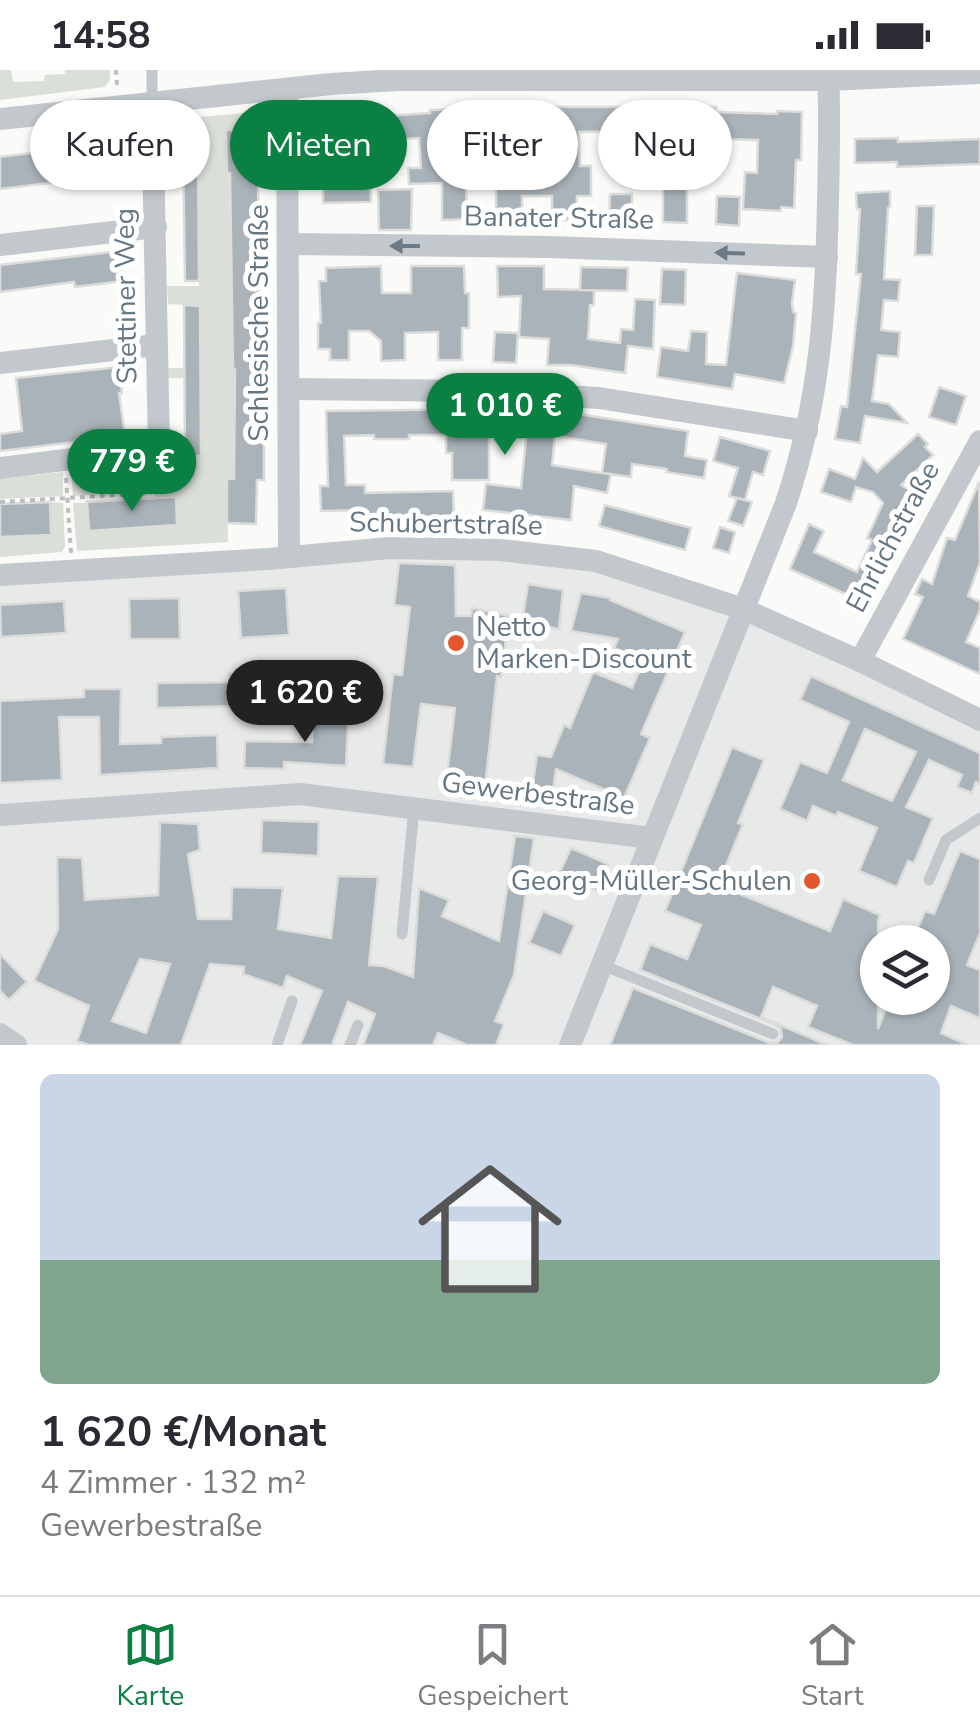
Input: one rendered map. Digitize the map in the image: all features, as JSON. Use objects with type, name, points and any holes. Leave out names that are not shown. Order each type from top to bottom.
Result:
[{"type":"street","points":[[181,100],[397,75],[980,74]]},
{"type":"street","points":[[570,1045],[800,461],[825,314],[828,75]]},
{"type":"street","name":"Schlesische Straße","points":[[287,89],[290,558]]},
{"type":"street","points":[[0,119],[30,116]]},
{"type":"street","name":"Stettiner Weg","points":[[0,468],[159,448],[155,190]]},
{"type":"street","points":[[0,245],[156,226]]},
{"type":"street","name":"Banater Straße","points":[[289,244],[827,256]]},
{"type":"street","points":[[0,363],[156,345]]},
{"type":"street","points":[[289,389],[482,391],[599,398],[806,431]]},
{"type":"street","name":"Ehrlichstraße","points":[[860,661],[980,441]]},
{"type":"street","name":"Schubertstraße","points":[[0,575],[290,558],[390,548],[500,550],[596,561],[744,610],[980,720]]},
{"type":"street","name":"Gewerbestraße","points":[[0,815],[300,794],[651,838]]},
{"type":"street","points":[[0,1034],[16,1045]]},
{"type":"lane","points":[[152,70],[152,100]]},
{"type":"lane","points":[[402,934],[414,808]]},
{"type":"lane","points":[[929,880],[946,840],[980,818]]},
{"type":"lane","points":[[602,965],[773,1034]]},
{"type":"lane","points":[[277,1045],[292,1001]]},
{"type":"lane","points":[[350,1045],[358,1025]]},
{"type":"path","points":[[116,70],[117,79]]},
{"type":"path","points":[[0,502],[151,496],[150,458]]},
{"type":"path","points":[[66,468],[71,556]]},
{"type":"shaded area","points":[[0,70],[11,70],[13,82],[44,81],[45,75],[65,74],[65,70],[110,70],[110,80],[105,87],[0,100]]},
{"type":"shaded area","points":[[230,114],[227,130],[231,258],[259,258],[259,281],[232,282],[233,368],[260,369],[264,389],[236,389],[234,479],[227,480],[228,542],[77,551],[73,503],[87,503],[89,531],[177,524],[176,497],[155,498],[153,459],[201,455],[200,379],[168,378],[168,368],[199,368],[200,306],[168,304],[167,286],[199,286],[198,190],[210,190],[210,116]]},
{"type":"shaded area","points":[[147,460],[148,490],[73,496],[71,469]]},
{"type":"shaded area","points":[[63,472],[63,496],[0,499],[0,479]]},
{"type":"shaded area","points":[[50,502],[63,503],[62,552],[0,557],[0,537],[51,535]]},
{"type":"shaded area","points":[[289,557],[596,561],[980,718],[980,1045],[0,1045],[0,575]]},
{"type":"building","points":[[578,107],[598,107],[598,132],[579,132],[580,166],[591,166],[591,196],[577,196],[576,220],[552,220],[552,196],[522,196],[522,219],[496,219],[496,190],[578,190]]},
{"type":"building","points":[[802,112],[794,208],[743,209],[745,172],[757,173],[758,140],[732,139],[732,113]]},
{"type":"building","points":[[427,113],[427,183],[409,184],[408,168],[421,168],[419,138],[407,139],[407,115]]},
{"type":"building","points":[[226,130],[230,130],[230,173]]},
{"type":"building","points":[[898,138],[898,142],[980,139],[980,164],[897,167],[897,162],[855,163],[855,139]]},
{"type":"building","points":[[30,153],[30,185],[0,189],[0,157]]},
{"type":"building","points":[[412,189],[411,230],[379,230],[378,190]]},
{"type":"building","points":[[184,190],[198,190],[199,281],[185,281]]},
{"type":"building","points":[[230,190],[258,190],[264,480],[257,480],[256,524],[227,523],[227,479],[234,479]]},
{"type":"building","points":[[323,190],[371,190],[371,202],[323,203]]},
{"type":"building","points":[[442,190],[466,190],[467,219],[442,220]]},
{"type":"building","points":[[663,190],[687,190],[687,223],[663,222]]},
{"type":"building","points":[[890,191],[884,279],[900,280],[898,301],[884,300],[881,330],[900,332],[898,357],[878,355],[872,401],[889,404],[907,423],[865,416],[860,443],[835,439],[841,406],[847,407],[861,274],[856,274],[860,209],[856,193]]},
{"type":"building","points":[[610,194],[632,194],[632,222],[609,221]]},
{"type":"building","points":[[717,196],[740,197],[739,226],[716,224]]},
{"type":"building","points":[[917,206],[934,206],[932,255],[915,255]]},
{"type":"building","points":[[120,251],[124,281],[75,287],[74,282],[0,292],[0,265]]},
{"type":"building","points":[[381,266],[382,293],[411,293],[411,266],[464,266],[469,328],[462,328],[462,360],[438,360],[438,332],[405,333],[405,360],[381,361],[381,341],[369,331],[349,331],[349,360],[330,360],[330,349],[318,349],[319,281],[326,281],[326,268]]},
{"type":"building","points":[[497,266],[544,266],[544,289],[594,290],[588,339],[620,343],[621,329],[633,330],[635,299],[655,300],[653,349],[628,346],[625,373],[547,365],[549,339],[519,337],[521,296],[498,297]]},
{"type":"building","points":[[581,267],[628,268],[627,291],[580,290]]},
{"type":"building","points":[[662,269],[686,270],[685,305],[660,304]]},
{"type":"building","points":[[737,273],[795,280],[793,346],[784,383],[735,374],[732,389],[657,377],[661,347],[688,351],[691,331],[707,332],[706,364],[726,365]]},
{"type":"building","points":[[184,305],[200,306],[201,456],[185,456]]},
{"type":"building","points":[[495,332],[518,333],[516,363],[493,362]]},
{"type":"building","points":[[119,367],[125,436],[0,451],[0,434],[22,431],[16,378]]},
{"type":"building","points":[[939,387],[966,396],[956,425],[929,417]]},
{"type":"building","points":[[326,411],[565,412],[688,431],[685,456],[707,460],[704,478],[632,464],[631,477],[611,474],[607,493],[574,486],[571,520],[483,510],[486,484],[521,488],[526,438],[489,436],[489,480],[452,480],[452,453],[446,453],[446,435],[409,435],[409,439],[344,436],[346,485],[365,485],[365,493],[453,491],[454,516],[364,518],[364,510],[321,511],[320,486],[328,486]],"holes":[[[555,436],[606,444],[602,473],[552,465]]]},
{"type":"building","points":[[918,434],[933,455],[901,485],[915,493],[874,579],[880,582],[870,605],[790,569],[809,524],[824,531],[814,552],[857,572],[883,503],[873,492],[856,487],[851,502],[821,492],[829,469],[855,479],[863,458],[877,472]]},
{"type":"building","points":[[720,437],[770,451],[763,475],[753,472],[745,500],[729,496],[738,468],[713,461]]},
{"type":"building","points":[[979,482],[980,562],[968,596],[980,602],[980,610],[966,642],[980,648],[980,674],[903,639],[923,597],[915,594],[922,579],[932,584],[947,538],[955,540]]},
{"type":"building","points":[[176,497],[177,525],[89,531],[87,502]]},
{"type":"building","points":[[737,498],[752,502],[743,526],[728,521]]},
{"type":"building","points":[[50,502],[51,535],[0,537],[0,504]]},
{"type":"building","points":[[605,505],[691,528],[685,550],[599,526]]},
{"type":"building","points":[[720,527],[735,532],[729,553],[713,548]]},
{"type":"building","points":[[399,563],[455,565],[456,616],[471,616],[472,608],[509,616],[501,677],[497,676],[485,788],[446,783],[455,708],[421,704],[413,767],[383,764],[393,674],[402,675],[410,607],[394,605]]},
{"type":"building","points":[[528,584],[563,590],[559,629],[522,622]]},
{"type":"building","points":[[286,588],[289,635],[241,638],[238,591]]},
{"type":"building","points":[[581,593],[610,598],[685,632],[641,734],[650,738],[624,798],[556,769],[552,799],[531,796],[537,755],[551,757],[564,725],[570,728],[593,672],[632,688],[644,660],[614,648],[618,639],[571,631]]},
{"type":"building","points":[[179,598],[180,639],[130,639],[129,599]]},
{"type":"building","points":[[64,601],[66,633],[1,637],[0,605]]},
{"type":"building","points":[[293,672],[294,705],[157,708],[157,683],[229,682],[229,674]]},
{"type":"building","points":[[811,676],[980,753],[980,784],[976,782],[972,793],[957,787],[962,775],[929,760],[906,807],[933,818],[914,863],[908,861],[897,887],[859,871],[877,828],[813,806],[807,821],[780,809],[800,762],[827,773],[849,722],[800,700]],"holes":[[[865,729],[916,752],[892,801],[843,780]]]},
{"type":"building","points":[[84,689],[121,689],[120,744],[161,743],[161,737],[217,735],[218,768],[100,775],[99,717],[59,717],[62,780],[0,783],[0,701],[84,697]]},
{"type":"building","points":[[314,708],[349,710],[346,766],[284,762],[284,769],[244,768],[245,741],[312,742]]},
{"type":"building","points":[[732,747],[764,760],[718,885],[830,931],[843,899],[880,915],[878,925],[860,925],[860,1015],[878,1015],[878,1029],[883,1015],[948,1015],[941,1033],[968,1045],[853,1045],[808,1027],[817,1006],[773,987],[761,1017],[827,1045],[610,1045],[633,988],[770,1043],[782,1037],[776,1025],[640,970],[650,944],[687,959],[701,925],[665,911]]},
{"type":"building","points":[[262,820],[319,822],[318,856],[261,853]]},
{"type":"building","points":[[160,822],[198,824],[200,850],[188,854],[198,919],[231,919],[232,887],[283,888],[278,929],[331,938],[338,876],[378,877],[369,965],[413,977],[419,888],[449,900],[442,916],[499,941],[515,836],[534,838],[514,975],[495,1021],[504,1024],[496,1045],[467,1045],[438,1033],[433,1045],[363,1045],[375,1014],[348,1002],[332,1045],[300,1045],[322,991],[287,976],[283,988],[243,974],[244,967],[210,964],[181,1045],[89,1045],[77,1041],[89,1006],[34,981],[58,929],[57,857],[82,858],[85,900],[158,895]],"holes":[[[140,959],[170,964],[146,1033],[112,1021]]]},
{"type":"building","points":[[571,848],[608,864],[596,890],[559,874]]},
{"type":"building","points":[[960,851],[980,859],[980,933],[967,965],[980,970],[980,1018],[951,1006],[950,925],[919,925],[925,911],[934,914]]},
{"type":"building","points":[[543,911],[575,925],[561,956],[529,943]]},
{"type":"building","points":[[0,954],[27,982],[9,1000],[0,991]]},
{"type":"place","name":"Netto Marken-Discount","points":[[456,643]]},
{"type":"place","name":"Georg-Müller-Schulen","points":[[812,881]]}]
